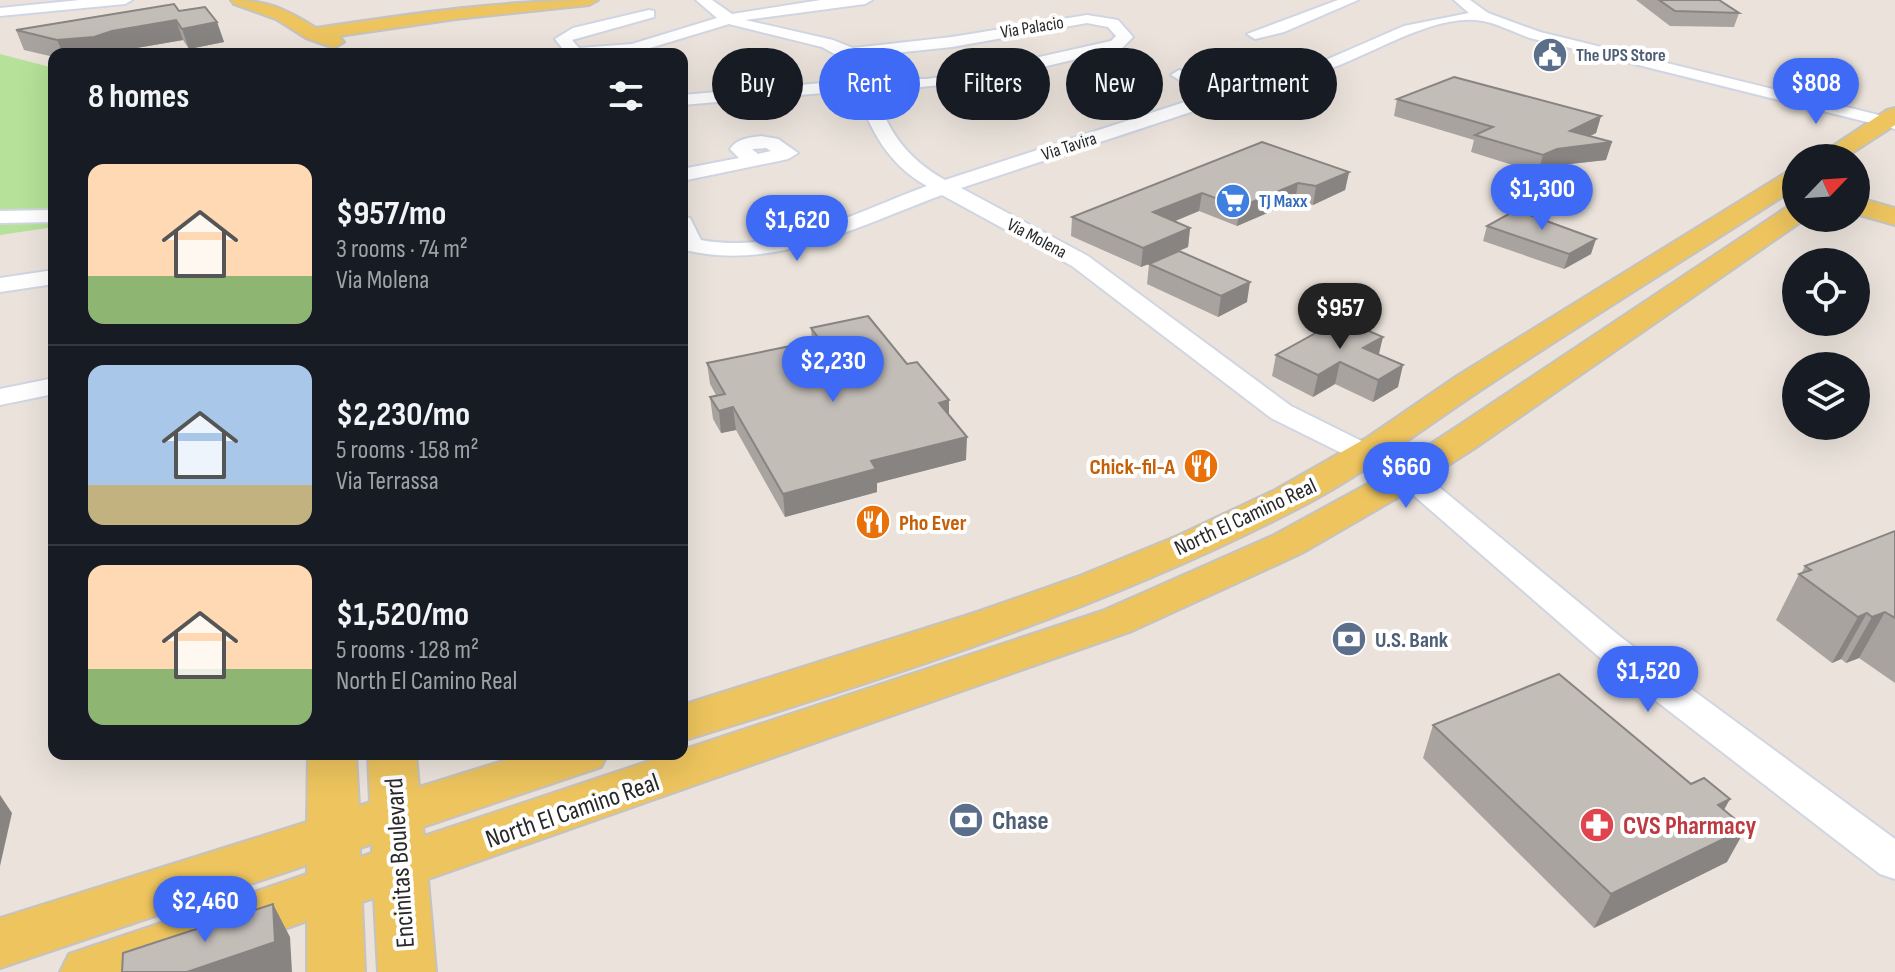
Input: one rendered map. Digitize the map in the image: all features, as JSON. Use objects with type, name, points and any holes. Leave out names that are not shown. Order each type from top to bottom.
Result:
[{"type":"main road","points":[[240,0],[283,15],[312,44]]},
{"type":"main road","points":[[312,44],[456,13],[589,0]]},
{"type":"main road","points":[[312,44],[330,38],[335,48]]},
{"type":"main road","points":[[1860,144],[1892,130]]},
{"type":"main road","name":"North El Camino Real","points":[[89,972],[1117,621],[1288,544],[1386,464],[1421,421],[1469,383],[1596,302],[1782,196]]},
{"type":"main road","name":"North El Camino Real","points":[[688,721],[1085,589],[1281,504],[1302,491],[1462,440],[1556,375],[1782,199]]},
{"type":"main road","points":[[1870,209],[1895,217]]},
{"type":"main road","points":[[1556,375],[1555,358],[1608,318],[1596,302]]},
{"type":"main road","points":[[1171,595],[1175,564],[1287,512],[1302,491]]},
{"type":"main road","points":[[980,669],[980,644],[1078,606],[1085,589]]},
{"type":"main road","points":[[332,760],[336,972]]},
{"type":"main road","name":"Encinitas Boulevard","points":[[392,760],[407,972]]},
{"type":"main road","points":[[0,943],[565,760]]},
{"type":"street","points":[[0,12],[125,0]]},
{"type":"street","points":[[703,0],[730,19],[839,48]]},
{"type":"street","points":[[633,48],[653,45],[730,19],[803,6],[865,0]]},
{"type":"street","points":[[1255,34],[1279,29],[1351,0]]},
{"type":"street","points":[[1461,0],[1483,16],[1547,39],[1892,130]]},
{"type":"street","points":[[570,48],[563,39],[576,31],[618,25],[659,11]]},
{"type":"street","points":[[1337,64],[1386,38],[1415,27],[1483,16]]},
{"type":"street","name":"Via Palacio","points":[[898,48],[1087,19],[1114,25],[1125,37],[1116,45],[973,77],[920,84]]},
{"type":"street","points":[[688,99],[819,88]]},
{"type":"street","name":"Via Tavira","points":[[941,188],[1179,110]]},
{"type":"street","name":"Via Molena","points":[[875,120],[896,152],[941,188],[1080,261],[1281,412],[1386,464]]},
{"type":"street","points":[[688,174],[754,161]]},
{"type":"street","points":[[688,239],[693,245],[708,251],[728,252],[815,235],[941,188]]},
{"type":"street","points":[[0,217],[48,216]]},
{"type":"street","points":[[0,285],[48,278]]},
{"type":"street","points":[[0,397],[48,387]]},
{"type":"street","points":[[1386,464],[1610,647],[1895,862]]},
{"type":"green space","points":[[0,54],[48,66],[48,228],[0,235]]},
{"type":"building","points":[[1659,0],[1719,0],[1739,13],[1675,11]]},
{"type":"building","points":[[174,4],[179,11],[205,7],[217,22],[182,29],[176,20],[94,37],[57,40],[16,30]]},
{"type":"building","points":[[1454,77],[1601,116],[1570,131],[1612,142],[1557,149],[1543,155],[1475,135],[1493,127],[1397,99]]},
{"type":"building","points":[[1262,142],[1349,172],[1316,186],[1298,183],[1240,207],[1202,193],[1153,212],[1190,228],[1143,248],[1072,217]]},
{"type":"building","points":[[1516,210],[1596,239],[1569,254],[1487,226]]},
{"type":"building","points":[[1179,251],[1250,282],[1221,296],[1149,264]]},
{"type":"building","points":[[868,316],[907,364],[917,362],[949,400],[939,403],[967,437],[871,461],[876,469],[783,494],[733,407],[719,411],[710,397],[725,394],[707,363],[820,340],[811,328]]},
{"type":"building","points":[[1341,319],[1383,337],[1363,348],[1403,365],[1378,380],[1340,362],[1318,375],[1276,355]]},
{"type":"building","points":[[1895,531],[1895,618],[1885,612],[1872,617],[1867,613],[1858,617],[1799,574],[1811,570],[1805,566]]},
{"type":"building","name":"CVS Pharmacy","points":[[1559,674],[1691,784],[1704,778],[1730,799],[1718,805],[1746,828],[1611,894],[1433,725]]},
{"type":"building","points":[[273,904],[275,942],[187,972],[122,972],[123,953]]},
{"type":"place","name":"The UPS Store","points":[[1550,55]]},
{"type":"place","name":"TJ Maxx","points":[[1233,201]]},
{"type":"place","name":"Chick-fil-A","points":[[1201,466]]},
{"type":"place","name":"Pho Ever","points":[[873,522]]},
{"type":"place","name":"U.S. Bank","points":[[1349,639]]},
{"type":"place","name":"Chase","points":[[966,820]]},
{"type":"place","name":"CVS Pharmacy","points":[[1597,825]]}]
